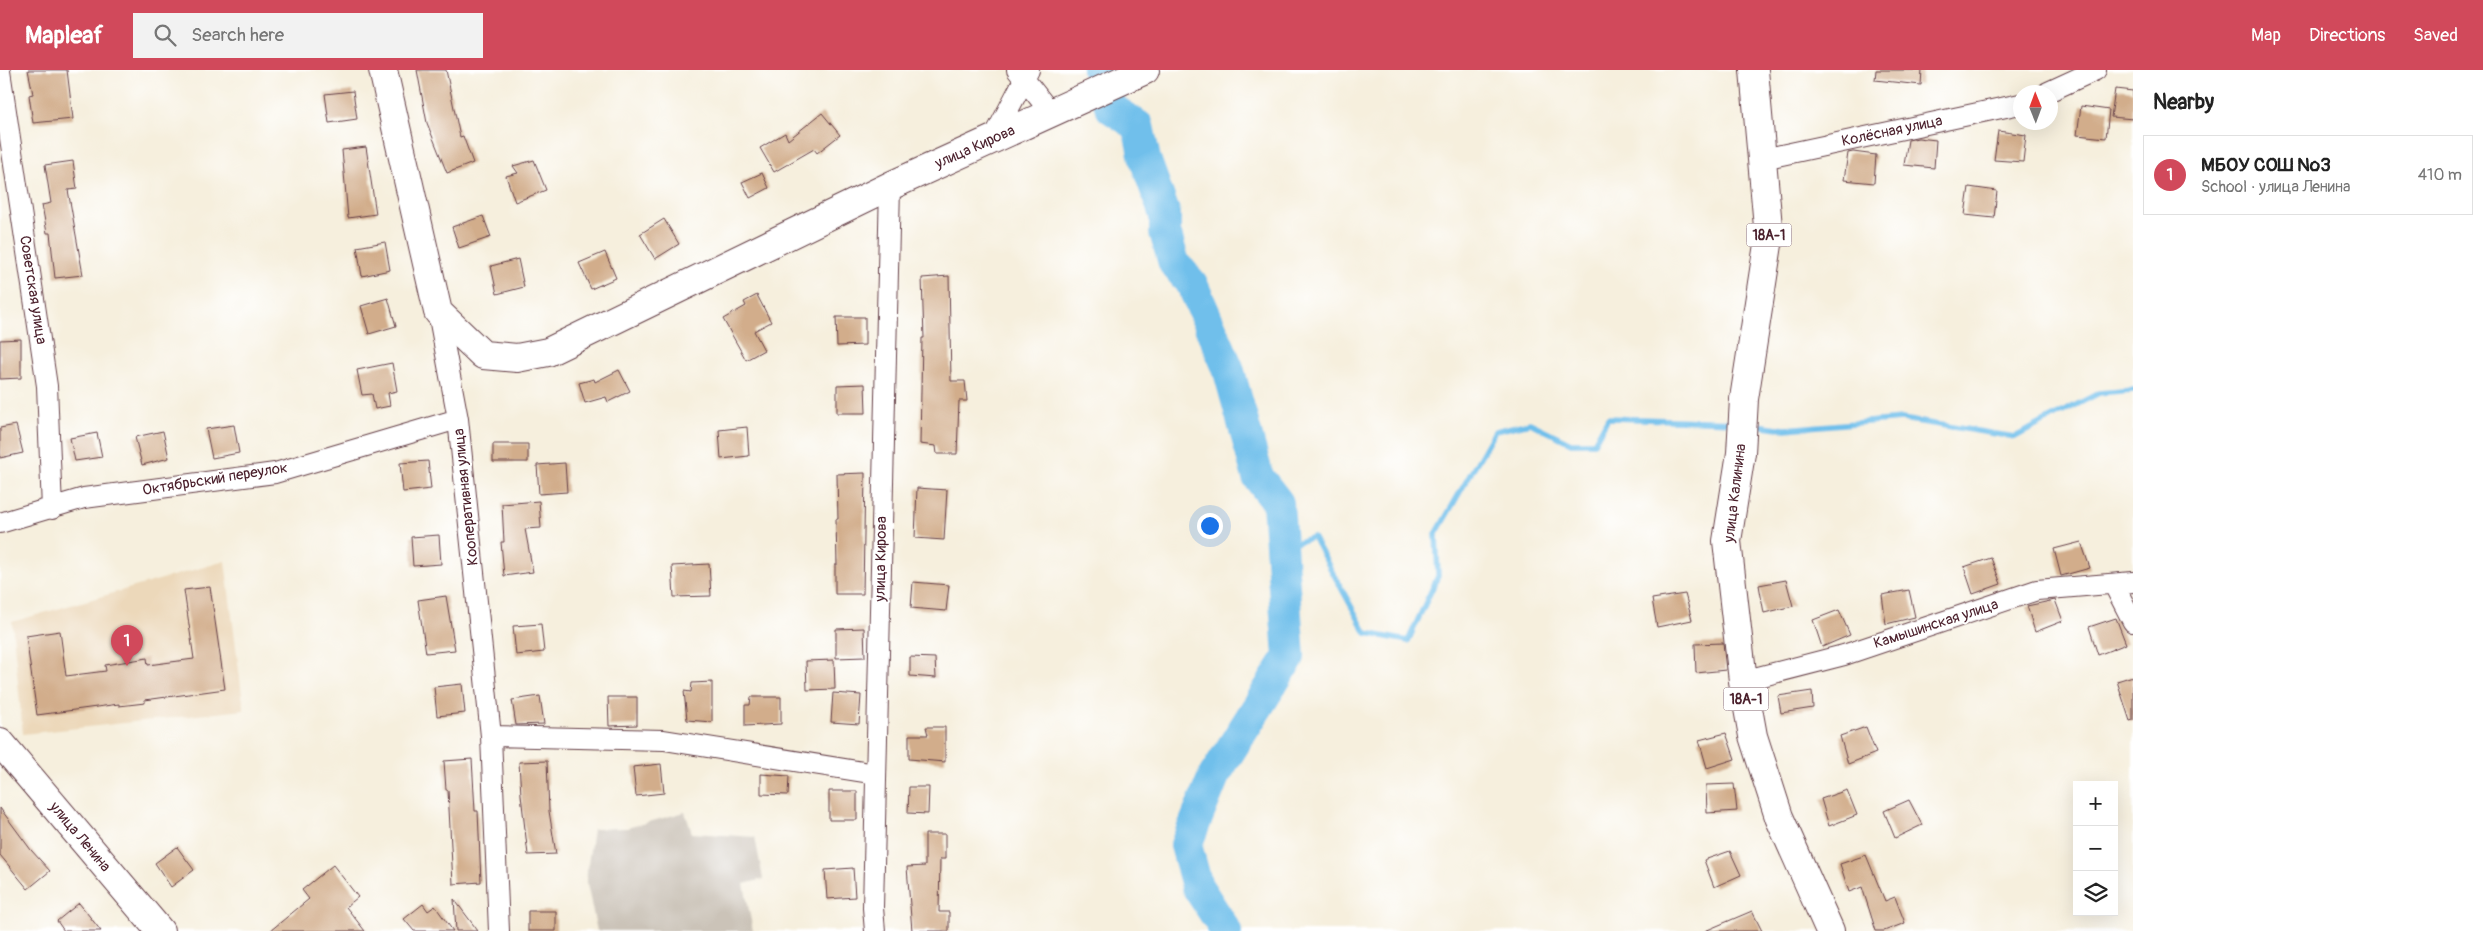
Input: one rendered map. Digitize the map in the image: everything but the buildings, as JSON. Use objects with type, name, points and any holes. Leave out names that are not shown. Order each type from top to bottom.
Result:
[{"type":"street","name":"Кооперативная улица","points":[[383,70],[438,312],[458,419],[491,736],[499,931]]},
{"type":"street","name":"улица Калинина","points":[[1754,70],[1769,238],[1744,399],[1741,453],[1728,542],[1742,681],[1753,736],[1779,817],[1830,931]]},
{"type":"street","points":[[2058,87],[2096,70]]},
{"type":"street","name":"Советская улица","points":[[0,71],[47,386],[52,509]]},
{"type":"street","points":[[993,139],[1023,73],[1055,111]]},
{"type":"street","name":"улица Кирова","points":[[438,312],[483,355],[517,358],[548,352],[890,186],[1136,74]]},
{"type":"street","name":"Колёсная улица","points":[[1763,159],[2013,105]]},
{"type":"street","name":"улица Кирова","points":[[875,931],[873,908],[890,186]]},
{"type":"street","name":"Октябрьский переулок","points":[[0,523],[84,498],[275,473],[458,419]]},
{"type":"street","points":[[2124,583],[2133,622]]},
{"type":"street","name":"Камышинская улица","points":[[1742,681],[1844,654],[2037,590],[2124,583]]},
{"type":"street","points":[[491,736],[664,740],[876,774]]},
{"type":"street","name":"улица Ленина","points":[[0,742],[160,931]]},
{"type":"shaded area","points":[[225,561],[244,710],[23,734],[12,622]]},
{"type":"shaded area","points":[[685,812],[692,833],[755,837],[763,879],[744,884],[753,931],[597,931],[586,879],[593,829],[627,828]]},
{"type":"waterway","points":[[1098,70],[1111,108],[1138,126],[1145,159],[1165,215],[1165,232],[1174,263],[1192,284],[1228,368],[1258,477],[1278,503],[1289,657],[1214,776],[1186,845],[1197,886],[1226,931]]},
{"type":"waterway","points":[[1751,424],[1785,429],[1902,419],[2015,437],[2099,393],[2133,390]]},
{"type":"waterway","points":[[1281,548],[1313,537],[1366,633],[1408,641],[1438,576],[1436,534],[1495,431],[1530,423],[1571,443],[1594,443],[1608,418],[1737,422]]},
{"type":"place","name":"МБОУ СОШ №3","points":[[127,666]]}]
